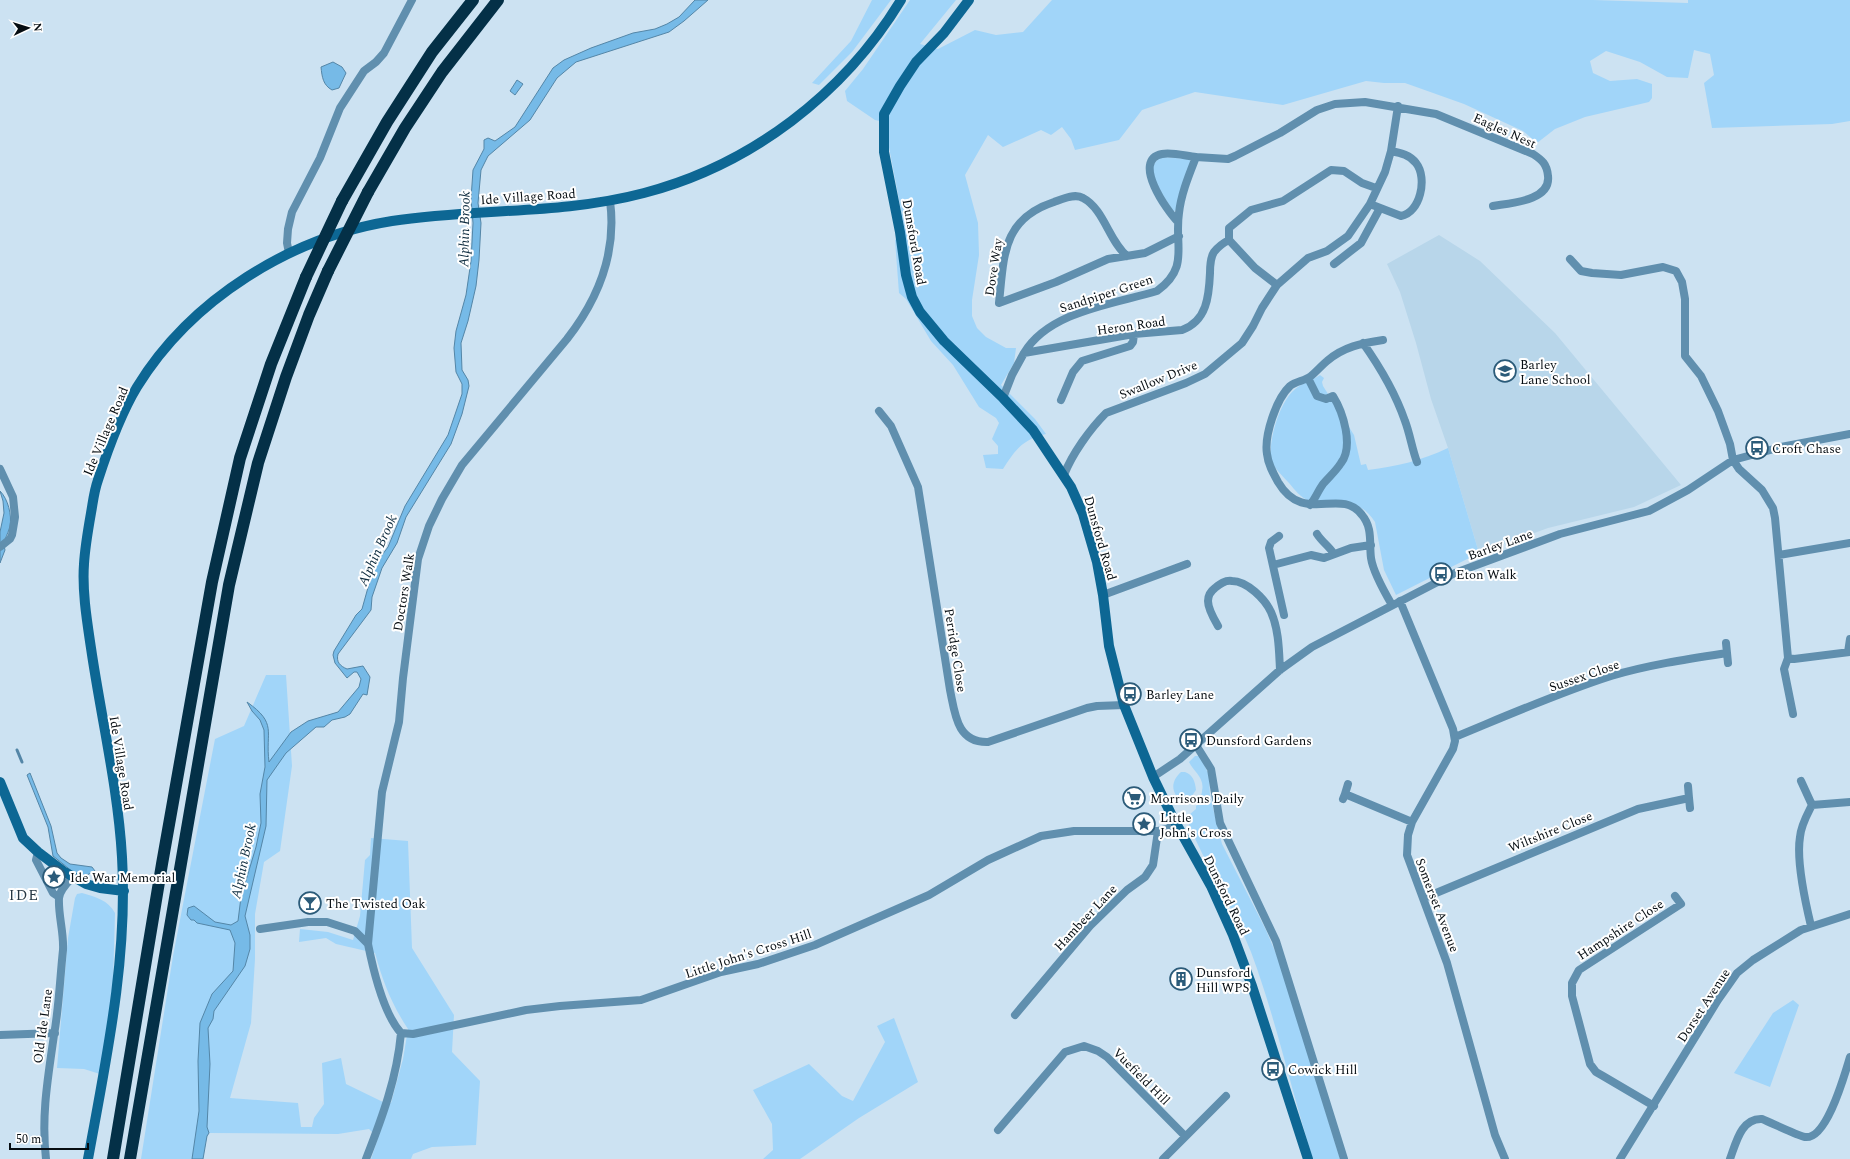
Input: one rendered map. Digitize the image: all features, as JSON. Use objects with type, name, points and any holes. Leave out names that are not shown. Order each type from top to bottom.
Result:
[{"type":"highway","points":[[113,1159],[162,864],[212,582],[240,458],[271,364],[306,276],[342,201],[387,122],[432,52],[473,0]]},
{"type":"highway","points":[[130,1159],[229,585],[258,463],[286,377],[309,315],[328,271],[368,192],[405,128],[442,72],[498,0]]},
{"type":"street","points":[[289,253],[287,243],[288,229],[292,212],[320,158],[340,108],[364,71],[376,62],[384,53],[412,0]]},
{"type":"street","name":"Ide Village Road","points":[[88,1159],[117,987],[124,891],[122,851],[116,799],[89,634],[84,565],[96,484],[118,426],[136,389],[156,360],[194,318],[219,296],[243,279],[289,253],[336,234],[362,226],[393,220],[455,214],[583,206],[645,193],[685,180],[722,164],[762,142],[797,118],[831,87],[864,54],[887,24],[901,0]]},
{"type":"street","name":"Dunsford Road","points":[[969,0],[944,33],[916,62],[884,114],[884,152],[900,232],[906,275],[912,297],[920,312],[944,341],[1003,398],[1033,430],[1064,476],[1082,514],[1097,562],[1103,595],[1109,646],[1124,705],[1153,777],[1176,823],[1211,886],[1233,935],[1252,986],[1308,1159]]},
{"type":"street","points":[[1178,222],[1170,213],[1149,175],[1149,165],[1152,160],[1161,154],[1228,159],[1280,133],[1317,110],[1335,104],[1365,102],[1398,106]]},
{"type":"street","name":"Swallow Drive","points":[[1064,476],[1070,459],[1106,413],[1206,374],[1242,343],[1254,326],[1262,308],[1277,285],[1308,258],[1327,251],[1348,236],[1370,204],[1376,188],[1385,172],[1391,151],[1398,106]]},
{"type":"street","name":"Eagles Nest","points":[[1398,106],[1436,114],[1533,154],[1544,161],[1549,179],[1544,190],[1528,199],[1493,206]]},
{"type":"street","points":[[1370,204],[1400,216],[1410,213],[1419,198],[1421,191],[1419,167],[1408,155],[1391,151]]},
{"type":"street","name":"Sandpiper Green","points":[[1024,353],[1036,336],[1061,320],[1095,308],[1157,291],[1164,286],[1178,265],[1180,252],[1178,222],[1182,199],[1196,157]]},
{"type":"street","points":[[1277,285],[1255,268],[1229,240],[1229,228],[1242,216],[1262,206],[1283,201],[1331,170],[1344,171],[1362,183],[1376,188]]},
{"type":"street","name":"Dove Way","points":[[1127,256],[1117,246],[1092,204],[1082,197],[1072,196],[1046,204],[1032,210],[1012,231],[1006,253],[999,303],[1056,282],[1108,259],[1145,254],[1179,236]]},
{"type":"street","name":"Doctors Walk","points":[[370,922],[382,792],[399,722],[412,599],[418,559],[427,533],[442,499],[462,464],[582,319],[592,301],[608,260],[612,229],[610,201]]},
{"type":"street","points":[[1334,264],[1361,242],[1380,208]]},
{"type":"street","name":"Heron Road","points":[[1024,353],[1134,334],[1182,330],[1188,328],[1200,318],[1208,303],[1210,267],[1214,252],[1229,240]]},
{"type":"street","points":[[1570,259],[1581,271],[1592,273],[1621,275],[1663,267],[1676,271],[1682,282],[1685,298],[1685,356],[1701,376],[1718,411],[1730,444],[1733,460],[1739,469],[1762,490],[1773,508],[1776,518],[1786,650],[1788,658],[1784,669],[1793,714]]},
{"type":"street","points":[[1061,400],[1073,372],[1082,361],[1130,346],[1133,342],[1134,334]]},
{"type":"street","points":[[1382,340],[1362,343],[1341,352],[1328,360],[1308,378],[1290,386],[1277,405],[1269,432],[1267,452],[1271,468],[1284,491],[1291,498],[1310,505],[1332,503],[1348,504],[1355,507],[1361,513],[1367,522],[1373,566],[1392,606]]},
{"type":"street","points":[[1362,343],[1380,367],[1396,399],[1406,422],[1417,462]]},
{"type":"street","points":[[1003,398],[1012,375],[1024,353]]},
{"type":"street","points":[[1308,378],[1317,396],[1326,399],[1333,396],[1340,406],[1345,424],[1346,445],[1345,457],[1342,463],[1321,486],[1314,501],[1310,505]]},
{"type":"street","name":"Perridge Close","points":[[879,411],[891,426],[918,488],[950,690],[956,717],[961,729],[976,742],[988,742],[1087,708],[1124,705]]},
{"type":"street","name":"Barley Lane","points":[[1153,777],[1180,759],[1280,670],[1312,647],[1455,573],[1560,534],[1656,508],[1688,490],[1733,460],[1780,448],[1850,434]]},
{"type":"street","points":[[0,469],[13,497],[15,518],[10,540],[0,548]]},
{"type":"street","points":[[1317,534],[1322,542],[1329,545],[1334,554]]},
{"type":"street","points":[[1278,536],[1269,545],[1284,615]]},
{"type":"street","points":[[1779,556],[1850,543]]},
{"type":"street","points":[[1273,565],[1311,555],[1324,558],[1351,548],[1371,545]]},
{"type":"street","points":[[1103,595],[1187,564]]},
{"type":"street","points":[[1218,626],[1208,606],[1207,599],[1211,591],[1226,581],[1233,580],[1255,591],[1265,602],[1271,613],[1277,634],[1280,670]]},
{"type":"street","points":[[1400,601],[1444,706],[1455,737]]},
{"type":"street","points":[[1788,658],[1794,659],[1849,652],[1850,639]]},
{"type":"street","points":[[1726,643],[1728,663]]},
{"type":"street","name":"Sussex Close","points":[[1455,737],[1533,705],[1611,676],[1727,652]]},
{"type":"street","name":"Somerset Avenue","points":[[1455,737],[1453,749],[1412,822],[1408,835],[1407,855],[1447,963],[1495,1135],[1505,1159]]},
{"type":"street","points":[[1196,745],[1211,769],[1220,823],[1276,942],[1344,1159]]},
{"type":"street","points":[[1801,781],[1812,805],[1802,828],[1799,850],[1806,904],[1811,926]]},
{"type":"street","points":[[0,782],[23,838],[38,852],[72,878],[100,888],[124,891]]},
{"type":"street","points":[[1348,784],[1344,796],[1412,822]]},
{"type":"street","points":[[1688,786],[1690,808]]},
{"type":"street","name":"Wiltshire Close","points":[[1424,898],[1638,809],[1689,798]]},
{"type":"street","points":[[1812,805],[1850,802]]},
{"type":"street","name":"Little John's Cross Hill","points":[[401,1033],[413,1034],[526,1010],[641,1000],[721,972],[758,964],[815,945],[928,895],[988,860],[1041,836],[1074,830],[1158,831],[1167,829],[1176,823]]},
{"type":"street","name":"Hambeer Lane","points":[[1015,1015],[1090,926],[1127,890],[1145,877],[1153,865],[1158,831]]},
{"type":"street","points":[[38,852],[36,860],[54,893],[59,897],[64,887],[72,878]]},
{"type":"street","name":"Hampshire Close","points":[[1654,1106],[1596,1072],[1590,1064],[1572,996],[1572,982],[1579,970],[1683,907],[1675,896]]},
{"type":"street","name":"Old Ide Lane","points":[[46,1159],[43,1134],[47,1072],[55,1033],[63,947],[59,897]]},
{"type":"street","name":"Dorset Avenue","points":[[1620,1159],[1718,1000],[1737,973],[1753,960],[1811,926],[1850,914]]},
{"type":"street","points":[[260,929],[308,922],[327,922],[355,931],[368,944]]},
{"type":"street","points":[[355,931],[370,922]]},
{"type":"street","points":[[366,1159],[392,1090],[399,1059],[401,1033],[390,1014],[372,964],[368,944],[370,922]]},
{"type":"street","points":[[0,1035],[55,1033]]},
{"type":"street","name":"Vuefield Hill","points":[[998,1130],[1015,1118],[1065,1052],[1084,1046],[1098,1051],[1107,1057],[1185,1136]]},
{"type":"street","points":[[1730,1159],[1741,1131],[1746,1124],[1755,1118],[1762,1119],[1806,1137],[1816,1134],[1826,1121],[1850,1056]]},
{"type":"street","points":[[1163,1159],[1226,1096]]},
{"type":"shaded area","points":[[695,0],[708,0],[669,32],[576,62],[557,78],[530,120],[488,156],[481,170],[478,203],[481,223],[476,286],[461,343],[462,370],[468,380],[469,386],[462,414],[451,444],[406,517],[397,543],[382,568],[372,597],[371,610],[338,654],[338,661],[347,669],[363,666],[370,677],[367,695],[363,694],[350,714],[345,717],[332,720],[324,727],[316,727],[286,753],[267,780],[266,826],[245,916],[250,935],[250,949],[245,966],[214,1011],[213,1019],[208,1028],[210,1064],[207,1127],[209,1133],[207,1136],[203,1159],[192,1159],[199,1111],[198,1061],[200,1023],[212,994],[233,971],[235,943],[230,930],[197,923],[194,920],[191,920],[187,915],[188,908],[194,906],[215,922],[231,925],[238,921],[241,897],[256,847],[261,823],[260,794],[265,767],[264,730],[260,720],[252,711],[247,702],[263,716],[267,722],[269,762],[291,732],[308,721],[338,712],[359,687],[361,679],[357,672],[354,672],[347,678],[335,663],[333,655],[334,651],[356,615],[362,609],[374,566],[388,547],[405,506],[448,435],[462,394],[462,384],[456,372],[454,348],[456,331],[466,295],[471,261],[473,223],[471,199],[473,170],[484,149],[484,140],[488,138],[495,141],[515,127],[553,68],[564,60],[591,48],[633,33],[655,29],[667,24],[679,17]]},
{"type":"shaded area","points":[[872,0],[891,0],[852,52],[819,85],[812,83],[851,41]]},
{"type":"shaded area","points":[[910,0],[956,0],[920,44],[938,49],[975,30],[996,35],[1023,32],[1052,0],[1593,0],[1688,3],[1688,0],[1850,0],[1850,121],[1832,124],[1712,128],[1704,83],[1714,75],[1710,54],[1694,50],[1688,78],[1667,77],[1640,62],[1606,51],[1590,61],[1593,73],[1610,81],[1637,79],[1652,84],[1652,98],[1649,102],[1585,117],[1555,129],[1537,143],[1523,131],[1464,104],[1405,83],[1366,81],[1283,105],[1195,92],[1142,110],[1119,140],[1075,150],[1071,139],[1062,127],[1051,135],[1041,130],[1003,147],[988,135],[965,175],[978,223],[979,255],[972,300],[972,316],[977,328],[986,337],[1006,348],[1016,348],[1014,363],[1001,385],[1035,419],[1046,434],[1031,439],[1020,446],[1003,469],[986,468],[983,455],[998,454],[998,446],[992,439],[999,423],[996,418],[979,407],[953,365],[931,341],[906,299],[899,293],[895,240],[905,231],[888,142],[889,123],[875,120],[847,101],[845,91],[863,69]]},
{"type":"shaded area","points":[[333,62],[342,67],[346,73],[339,88],[332,90],[325,83],[321,67]]},
{"type":"shaded area","points":[[517,80],[523,84],[515,95],[510,91]]},
{"type":"shaded area","points":[[1162,157],[1189,159],[1191,162],[1174,212],[1156,183],[1154,176],[1153,168],[1156,162]]},
{"type":"shaded area","name":"Barley Lane School","points":[[1439,235],[1480,261],[1555,333],[1681,485],[1634,507],[1548,528],[1479,553],[1448,448],[1431,399],[1400,292],[1387,264]]},
{"type":"shaded area","points":[[1320,375],[1324,378],[1322,382],[1323,386],[1354,435],[1361,465],[1366,464],[1368,470],[1409,462],[1448,448],[1479,553],[1396,595],[1384,570],[1375,522],[1370,515],[1365,510],[1347,502],[1309,501],[1303,498],[1279,473],[1272,461],[1271,445],[1275,425],[1279,415],[1287,398],[1295,389]]},
{"type":"shaded area","points":[[0,491],[3,494],[10,512],[10,526],[5,541],[5,550],[0,563],[0,532],[4,513]]},
{"type":"shaded area","points":[[266,675],[286,675],[292,766],[280,851],[264,862],[255,914],[255,959],[251,1023],[230,1098],[298,1103],[301,1127],[312,1127],[314,1118],[324,1104],[322,1063],[341,1058],[346,1084],[383,1102],[391,1103],[403,1059],[408,1029],[388,992],[375,953],[336,944],[326,938],[299,942],[300,929],[328,932],[353,940],[360,916],[365,860],[370,855],[371,838],[408,841],[412,948],[454,1015],[452,1052],[480,1081],[476,1145],[432,1147],[413,1154],[411,1159],[371,1159],[378,1138],[369,1129],[338,1134],[209,1133],[196,1159],[141,1159],[173,956],[215,739],[244,726]]},
{"type":"shaded area","points":[[1195,756],[1200,756],[1209,775],[1210,796],[1222,844],[1266,930],[1280,963],[1340,1159],[1313,1159],[1276,1029],[1251,952],[1236,918],[1194,837],[1187,820],[1189,815],[1196,809],[1196,806],[1199,803],[1203,786],[1201,779],[1189,762]]},
{"type":"shaded area","points":[[1181,772],[1188,773],[1192,777],[1196,790],[1189,800],[1183,803],[1176,796],[1173,788],[1173,784],[1177,776]]},
{"type":"shaded area","points":[[30,773],[51,826],[57,853],[61,858],[70,864],[92,867],[95,871],[87,875],[78,876],[53,856],[48,827],[27,775]]},
{"type":"shaded area","points":[[82,893],[105,902],[115,913],[113,985],[100,1074],[84,1069],[57,1068],[68,938],[75,898],[77,894]]},
{"type":"shaded area","points":[[1793,1000],[1799,1005],[1770,1087],[1734,1073],[1773,1013]]},
{"type":"shaded area","points":[[894,1018],[918,1082],[859,1118],[800,1159],[763,1159],[773,1150],[772,1124],[753,1090],[809,1064],[842,1096],[853,1101],[885,1042],[877,1026]]},
{"type":"waterway","points":[[17,750],[22,762]]},
{"type":"place","name":"Barley Lane School","points":[[1505,371]]},
{"type":"place","name":"Croft Chase","points":[[1757,448]]},
{"type":"place","name":"Eton Walk","points":[[1441,574]]},
{"type":"place","name":"Barley Lane","points":[[1130,694]]},
{"type":"place","name":"Dunsford Gardens","points":[[1191,740]]},
{"type":"place","name":"Morrisons Daily","points":[[1134,798]]},
{"type":"place","name":"Little John's Cross","points":[[1144,824]]},
{"type":"place","name":"Ide War Memorial","points":[[54,877]]},
{"type":"place","name":"The Twisted Oak","points":[[310,903]]},
{"type":"place","name":"Dunsford Hill WPS","points":[[1181,979]]},
{"type":"place","name":"Cowick Hill","points":[[1273,1069]]},
{"type":"district","name":"IDE","points":[[24,895]]},
{"type":"water label","name":"Alphin Brook","points":[[464,229]]},
{"type":"water label","name":"Alphin Brook","points":[[377,550]]},
{"type":"water label","name":"Alphin Brook","points":[[243,861]]}]
